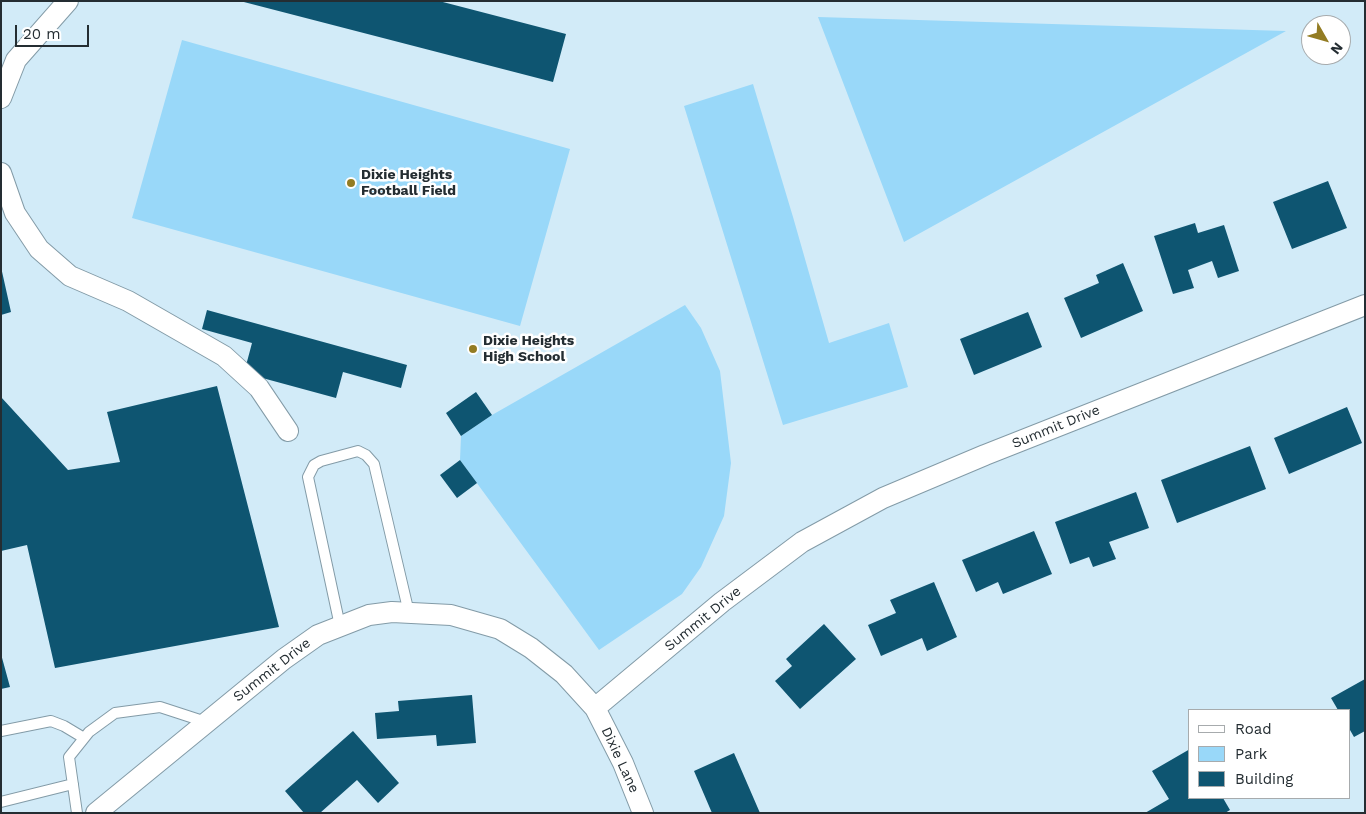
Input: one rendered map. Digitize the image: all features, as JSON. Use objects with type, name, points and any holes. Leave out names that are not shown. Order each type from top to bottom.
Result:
[{"type":"street","points":[[1,98],[16,60],[68,1]]},
{"type":"street","points":[[1,172],[15,213],[39,249],[70,276],[128,301],[224,356],[259,388],[288,431]]},
{"type":"street","name":"Summit Drive","points":[[96,813],[291,654],[318,635],[369,616],[392,612],[451,615],[500,629],[531,648],[564,674],[595,708],[722,602],[802,542],[883,498],[984,455],[1365,305]]},
{"type":"street","name":"Dixie Lane","points":[[595,708],[624,763],[644,813]]},
{"type":"lane","points":[[340,626],[308,477],[314,465],[321,461],[358,451],[366,455],[374,464],[409,613]]},
{"type":"lane","points":[[77,813],[70,757],[89,732],[115,713],[160,707],[206,722]]},
{"type":"lane","points":[[1,731],[51,721],[64,726],[84,738]]},
{"type":"lane","points":[[1,802],[73,784]]},
{"type":"green space","points":[[818,17],[1286,31],[904,242]]},
{"type":"green space","name":"Dixie Heights Football Field","points":[[182,40],[570,149],[520,326],[132,218]]},
{"type":"green space","points":[[753,84],[829,343],[889,323],[908,387],[783,425],[684,106]]},
{"type":"green space","points":[[685,305],[701,328],[720,371],[731,463],[724,516],[701,567],[682,594],[599,650],[460,460],[461,436],[492,415]]},
{"type":"building","points":[[240,1],[439,1],[566,34],[553,82]]},
{"type":"building","points":[[1328,181],[1347,228],[1292,249],[1273,202]]},
{"type":"building","points":[[1195,223],[1198,233],[1224,225],[1239,271],[1218,278],[1212,261],[1188,270],[1194,288],[1173,294],[1154,236]]},
{"type":"building","points":[[1123,263],[1143,311],[1081,338],[1064,298],[1099,283],[1096,275]]},
{"type":"building","points":[[1,267],[11,312],[1,315]]},
{"type":"building","points":[[207,310],[407,365],[401,388],[343,372],[336,398],[244,373],[252,343],[202,329]]},
{"type":"building","points":[[1028,312],[1042,347],[974,375],[960,339]]},
{"type":"building","points":[[217,386],[279,627],[55,668],[27,545],[1,551],[1,397],[68,470],[120,462],[107,412]]},
{"type":"building","points":[[476,392],[492,415],[461,436],[446,413]]},
{"type":"building","points":[[1347,407],[1362,443],[1289,474],[1274,438]]},
{"type":"building","points":[[1250,446],[1266,489],[1177,523],[1161,480]]},
{"type":"building","points":[[460,460],[477,483],[457,498],[440,475]]},
{"type":"building","points":[[1136,492],[1149,528],[1109,542],[1116,559],[1093,567],[1089,557],[1070,564],[1055,522]]},
{"type":"building","points":[[1034,531],[1052,574],[1003,594],[998,582],[976,592],[962,560]]},
{"type":"building","points":[[934,582],[957,637],[927,651],[922,638],[881,656],[868,625],[896,613],[890,600]]},
{"type":"building","points":[[824,624],[856,659],[800,709],[775,681],[792,666],[786,659]]},
{"type":"building","points":[[1,654],[10,687],[1,689]]},
{"type":"building","points":[[1365,679],[1365,731],[1354,737],[1351,732],[1351,709],[1337,709],[1331,698]]},
{"type":"building","points":[[472,695],[476,743],[437,746],[436,735],[377,739],[375,713],[399,711],[398,701]]},
{"type":"building","points":[[353,731],[399,783],[378,803],[357,780],[320,813],[304,813],[285,791]]},
{"type":"building","points":[[1188,750],[1188,799],[1224,799],[1230,810],[1225,813],[1145,813],[1169,799],[1152,771]]},
{"type":"building","points":[[734,753],[760,813],[712,813],[694,771]]},
{"type":"place","name":"Dixie Heights Football Field","points":[[351,183]]},
{"type":"place","name":"Dixie Heights High School","points":[[473,349]]}]
